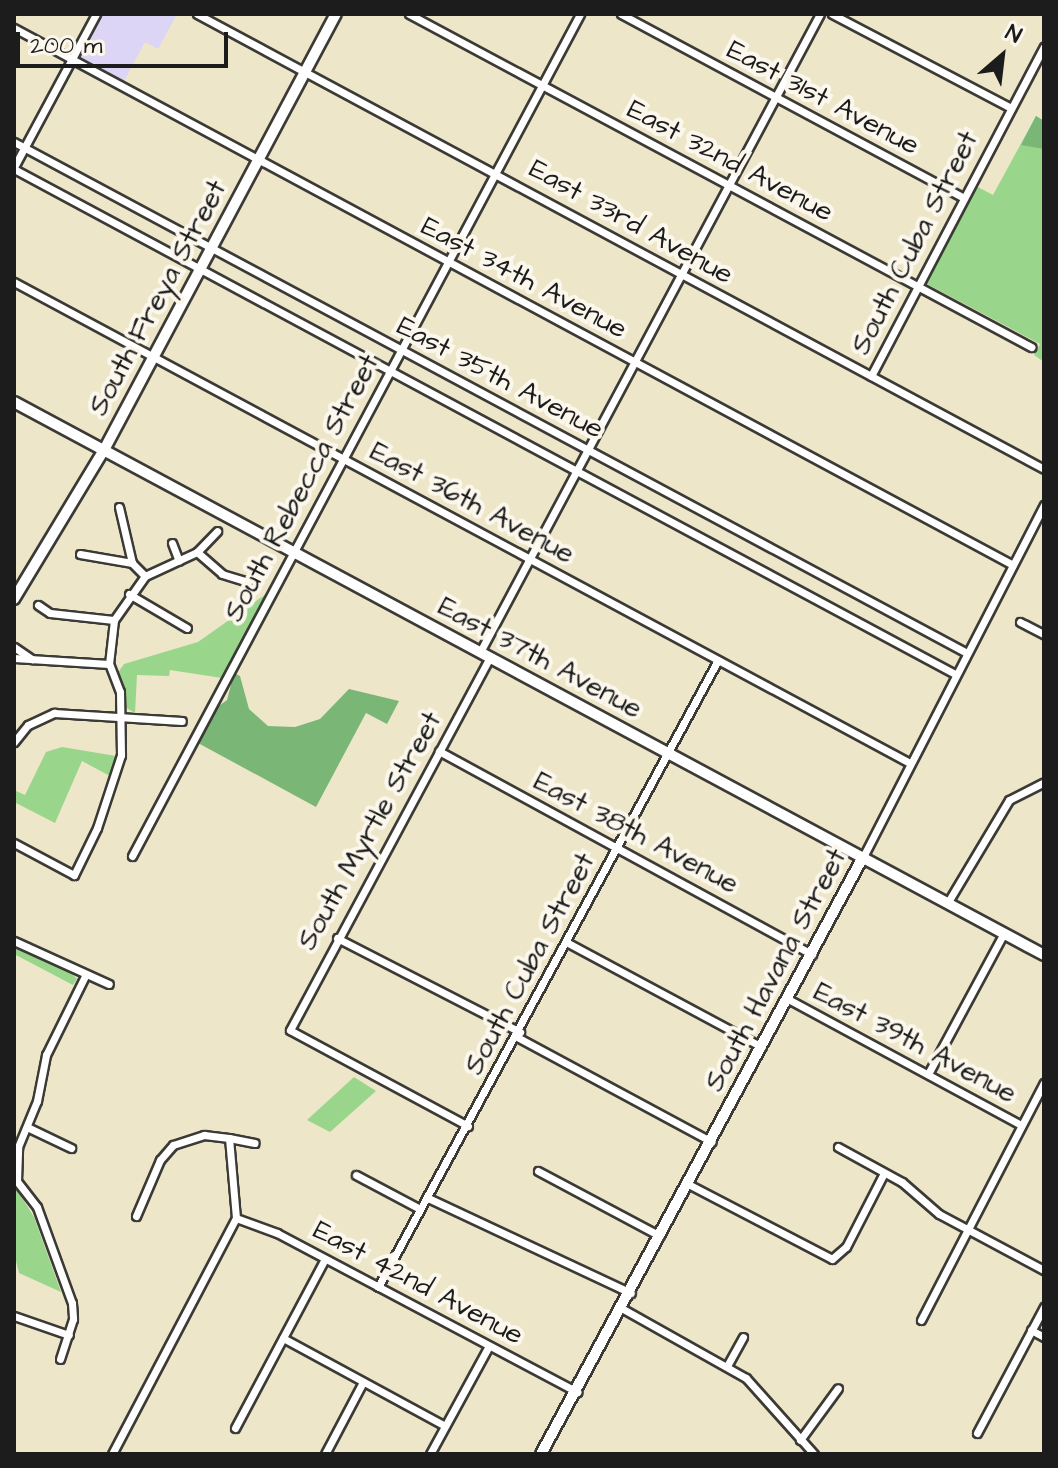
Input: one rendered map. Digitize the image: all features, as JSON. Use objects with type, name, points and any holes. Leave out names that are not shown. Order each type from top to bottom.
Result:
[{"type":"street","points":[[14,168],[96,14]]},
{"type":"street","name":"East 33rd Avenue","points":[[197,14],[1044,469]]},
{"type":"street","name":"South Freya Street","points":[[14,598],[104,450],[336,14]]},
{"type":"street","name":"East 32nd Avenue","points":[[409,14],[1031,347]]},
{"type":"street","name":"South Rebecca Street","points":[[132,856],[493,172],[580,14]]},
{"type":"street","name":"East 31st Avenue","points":[[621,14],[963,197]]},
{"type":"street","name":"South Myrtle Street","points":[[468,1126],[295,1034],[291,1026],[439,751],[530,560],[820,14]]},
{"type":"street","points":[[832,14],[1011,108]]},
{"type":"street","name":"East 34th Avenue","points":[[14,28],[1013,565]]},
{"type":"street","name":"South Cuba Street","points":[[871,376],[1044,47]]},
{"type":"street","name":"East 35th Avenue","points":[[14,142],[967,653]]},
{"type":"street","name":"East 35th Avenue","points":[[14,168],[955,674]]},
{"type":"street","name":"East 36th Avenue","points":[[14,282],[910,763]]},
{"type":"street","name":"East 37th Avenue","points":[[14,402],[1044,955]]},
{"type":"street","name":"South Havana Street","points":[[541,1454],[690,1185],[1044,505]]},
{"type":"street","points":[[119,507],[132,563],[145,576]]},
{"type":"street","points":[[110,517],[120,518]]},
{"type":"street","points":[[14,843],[74,875],[116,775],[123,719],[109,664],[114,620],[129,594],[145,576],[197,552],[217,531]]},
{"type":"street","points":[[172,543],[179,561]]},
{"type":"street","points":[[197,552],[206,564],[234,580],[248,582]]},
{"type":"street","points":[[80,554],[132,563]]},
{"type":"street","points":[[129,594],[187,628]]},
{"type":"street","points":[[37,609],[114,620]]},
{"type":"street","points":[[1020,622],[1044,633]]},
{"type":"street","points":[[14,647],[33,660]]},
{"type":"street","points":[[14,658],[109,664]]},
{"type":"street","name":"South Cuba Street","points":[[378,1287],[519,1034],[718,660]]},
{"type":"street","points":[[14,742],[28,725],[54,713],[182,721]]},
{"type":"street","name":"East 38th Avenue","points":[[439,751],[812,954]]},
{"type":"street","points":[[948,902],[1009,800],[1044,782]]},
{"type":"street","points":[[928,1074],[1004,933]]},
{"type":"street","points":[[337,938],[519,1034],[712,1142]]},
{"type":"street","points":[[14,941],[109,984]]},
{"type":"street","points":[[568,943],[762,1047]]},
{"type":"street","points":[[60,1359],[69,1335],[72,1303],[37,1207],[16,1180],[16,1148],[27,1127],[51,1039],[86,974]]},
{"type":"street","name":"East 39th Avenue","points":[[788,999],[1021,1125]]},
{"type":"street","points":[[921,1320],[1044,1083]]},
{"type":"street","points":[[27,1127],[71,1148]]},
{"type":"street","points":[[136,1216],[160,1160],[173,1145],[204,1135],[255,1143]]},
{"type":"street","points":[[112,1454],[236,1218],[229,1138]]},
{"type":"street","points":[[838,1147],[884,1173],[968,1229],[1044,1270]]},
{"type":"street","points":[[538,1171],[662,1237]]},
{"type":"street","points":[[690,1185],[825,1258],[839,1256],[884,1173]]},
{"type":"street","points":[[356,1175],[420,1209]]},
{"type":"street","points":[[428,1198],[631,1294]]},
{"type":"street","name":"East 42nd Avenue","points":[[236,1218],[277,1233],[577,1392]]},
{"type":"street","points":[[235,1428],[325,1259]]},
{"type":"street","points":[[977,1433],[1044,1307]]},
{"type":"street","points":[[623,1309],[727,1366],[759,1389],[814,1454]]},
{"type":"street","points":[[14,1316],[69,1335]]},
{"type":"street","points":[[1031,1330],[1044,1337]]},
{"type":"street","points":[[727,1366],[743,1337]]},
{"type":"street","points":[[283,1338],[445,1426]]},
{"type":"street","points":[[430,1454],[489,1346]]},
{"type":"street","points":[[325,1454],[363,1382]]},
{"type":"street","points":[[800,1440],[838,1388]]},
{"type":"shaded area","points":[[100,14],[177,14],[158,49],[145,42],[124,81],[77,56]]},
{"type":"green space","points":[[1036,116],[1044,121],[1044,362],[1034,355],[1040,344],[923,282],[974,185],[993,195]]},
{"type":"green space","points":[[1036,116],[1044,121],[1044,149],[1021,145]]},
{"type":"green space","points":[[266,594],[222,678],[170,670],[169,676],[137,675],[135,713],[123,706],[117,674],[124,664],[198,642]]},
{"type":"green space","points":[[234,673],[240,676],[249,709],[268,726],[295,727],[320,719],[349,689],[399,701],[387,724],[366,713],[316,807],[198,743],[216,708],[227,700]]},
{"type":"green space","points":[[62,747],[116,756],[110,776],[82,761],[55,823],[14,802],[14,790],[25,795],[46,752]]},
{"type":"green space","points":[[14,947],[65,966],[77,979],[73,985],[14,954]]},
{"type":"green space","points":[[354,1077],[376,1091],[330,1132],[307,1120]]},
{"type":"green space","points":[[14,1185],[34,1217],[61,1292],[19,1273],[14,1253]]}]
